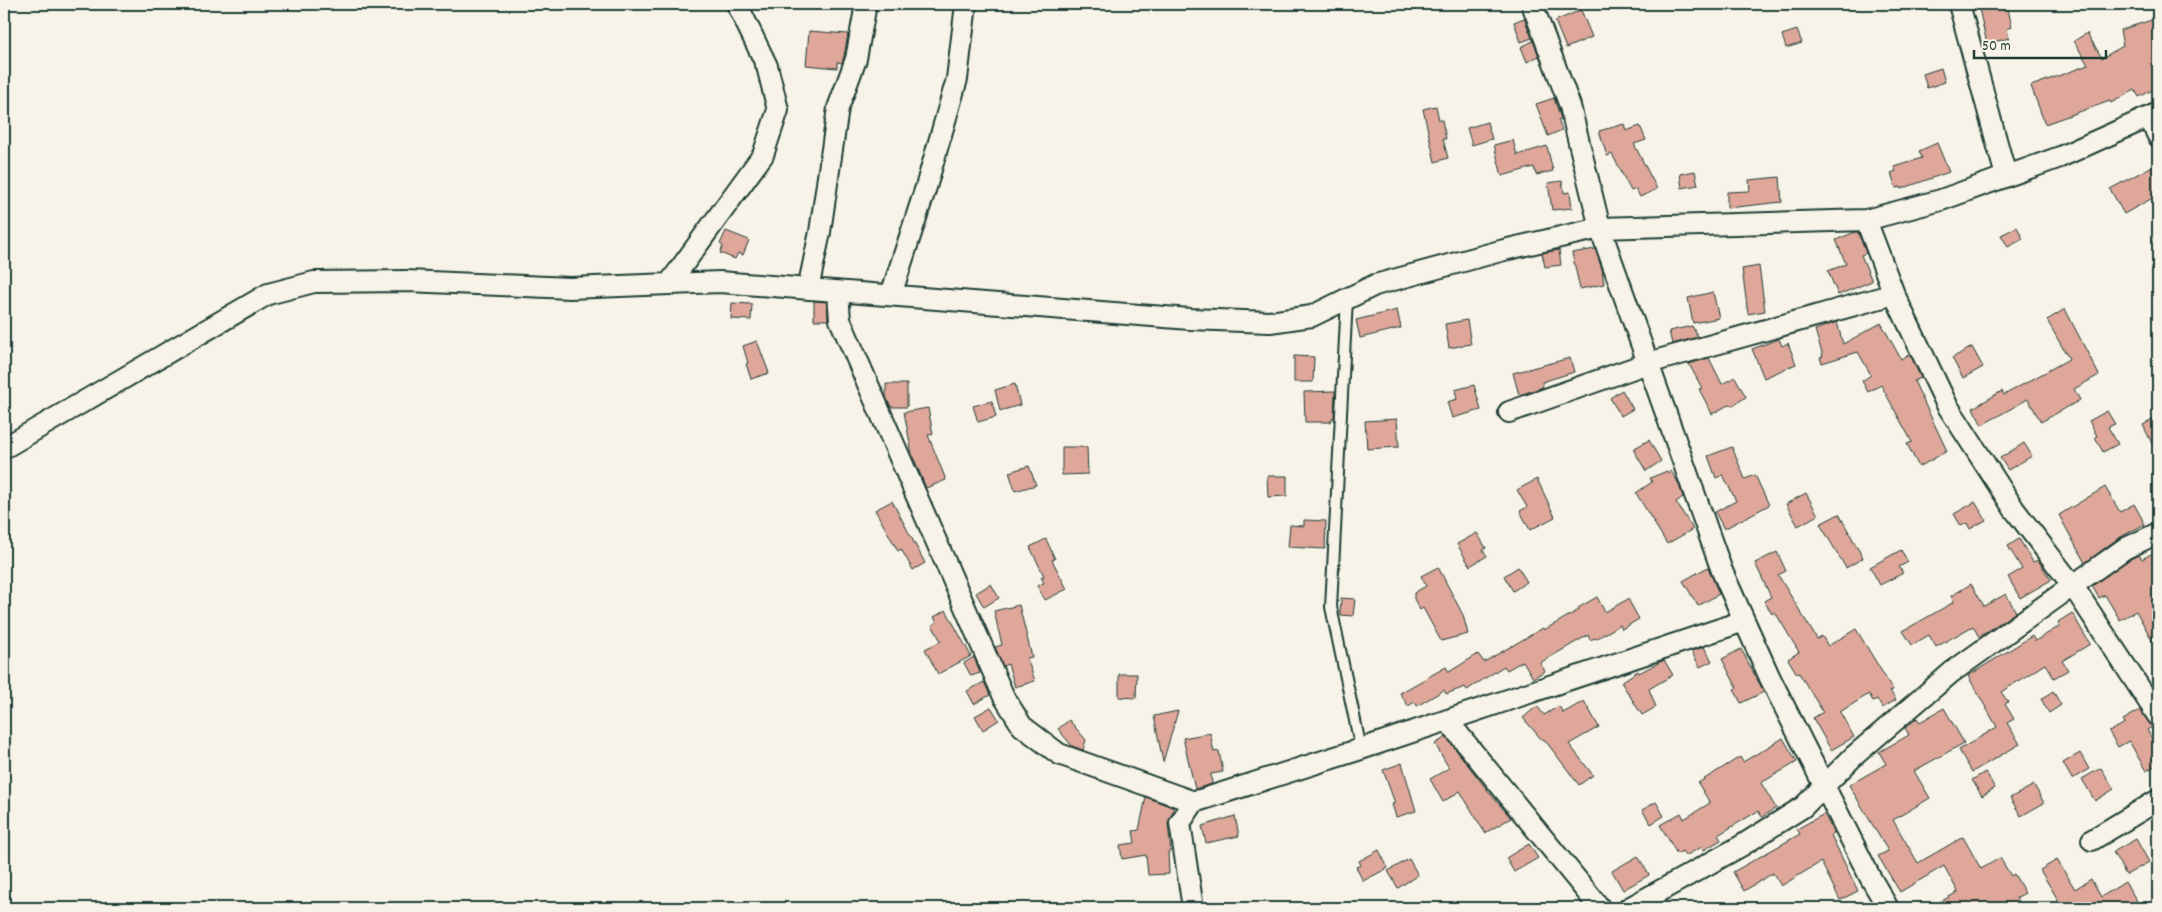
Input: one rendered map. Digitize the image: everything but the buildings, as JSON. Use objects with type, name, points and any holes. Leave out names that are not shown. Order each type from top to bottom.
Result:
[{"type":"street","points":[[669,284],[763,155],[778,110],[767,66],[737,4]]},
{"type":"street","points":[[808,289],[820,232],[838,108],[856,59],[866,4]]},
{"type":"street","points":[[891,295],[926,187],[957,79],[966,4]]},
{"type":"street","points":[[1532,4],[1570,106],[1600,228],[1722,571],[1770,678],[1870,877],[1888,908]]},
{"type":"street","points":[[1959,4],[2006,176]]},
{"type":"street","points":[[4,448],[268,294],[314,282],[407,281],[570,288],[720,282],[1190,319],[1270,322],[1312,316],[1375,285],[1504,250],[1600,228],[1866,220],[1941,200],[2060,157],[2154,115],[2158,136]]},
{"type":"street","points":[[1866,220],[1894,294],[1947,405],[2014,509],[2073,586],[2158,716]]},
{"type":"street","points":[[838,292],[840,320],[1004,697],[1022,726],[1060,754],[1194,802],[1362,749],[1744,620]]},
{"type":"street","points":[[1509,412],[1648,364],[1894,294]]},
{"type":"street","points":[[1629,908],[1741,846],[1803,807],[1855,755],[1952,672],[2124,549],[2158,534]]},
{"type":"street","points":[[1447,720],[1600,908]]},
{"type":"street","points":[[2092,840],[2158,800]]},
{"type":"street","points":[[1193,908],[1180,823],[1194,802]]},
{"type":"lane","points":[[1347,299],[1331,607],[1362,749]]}]
